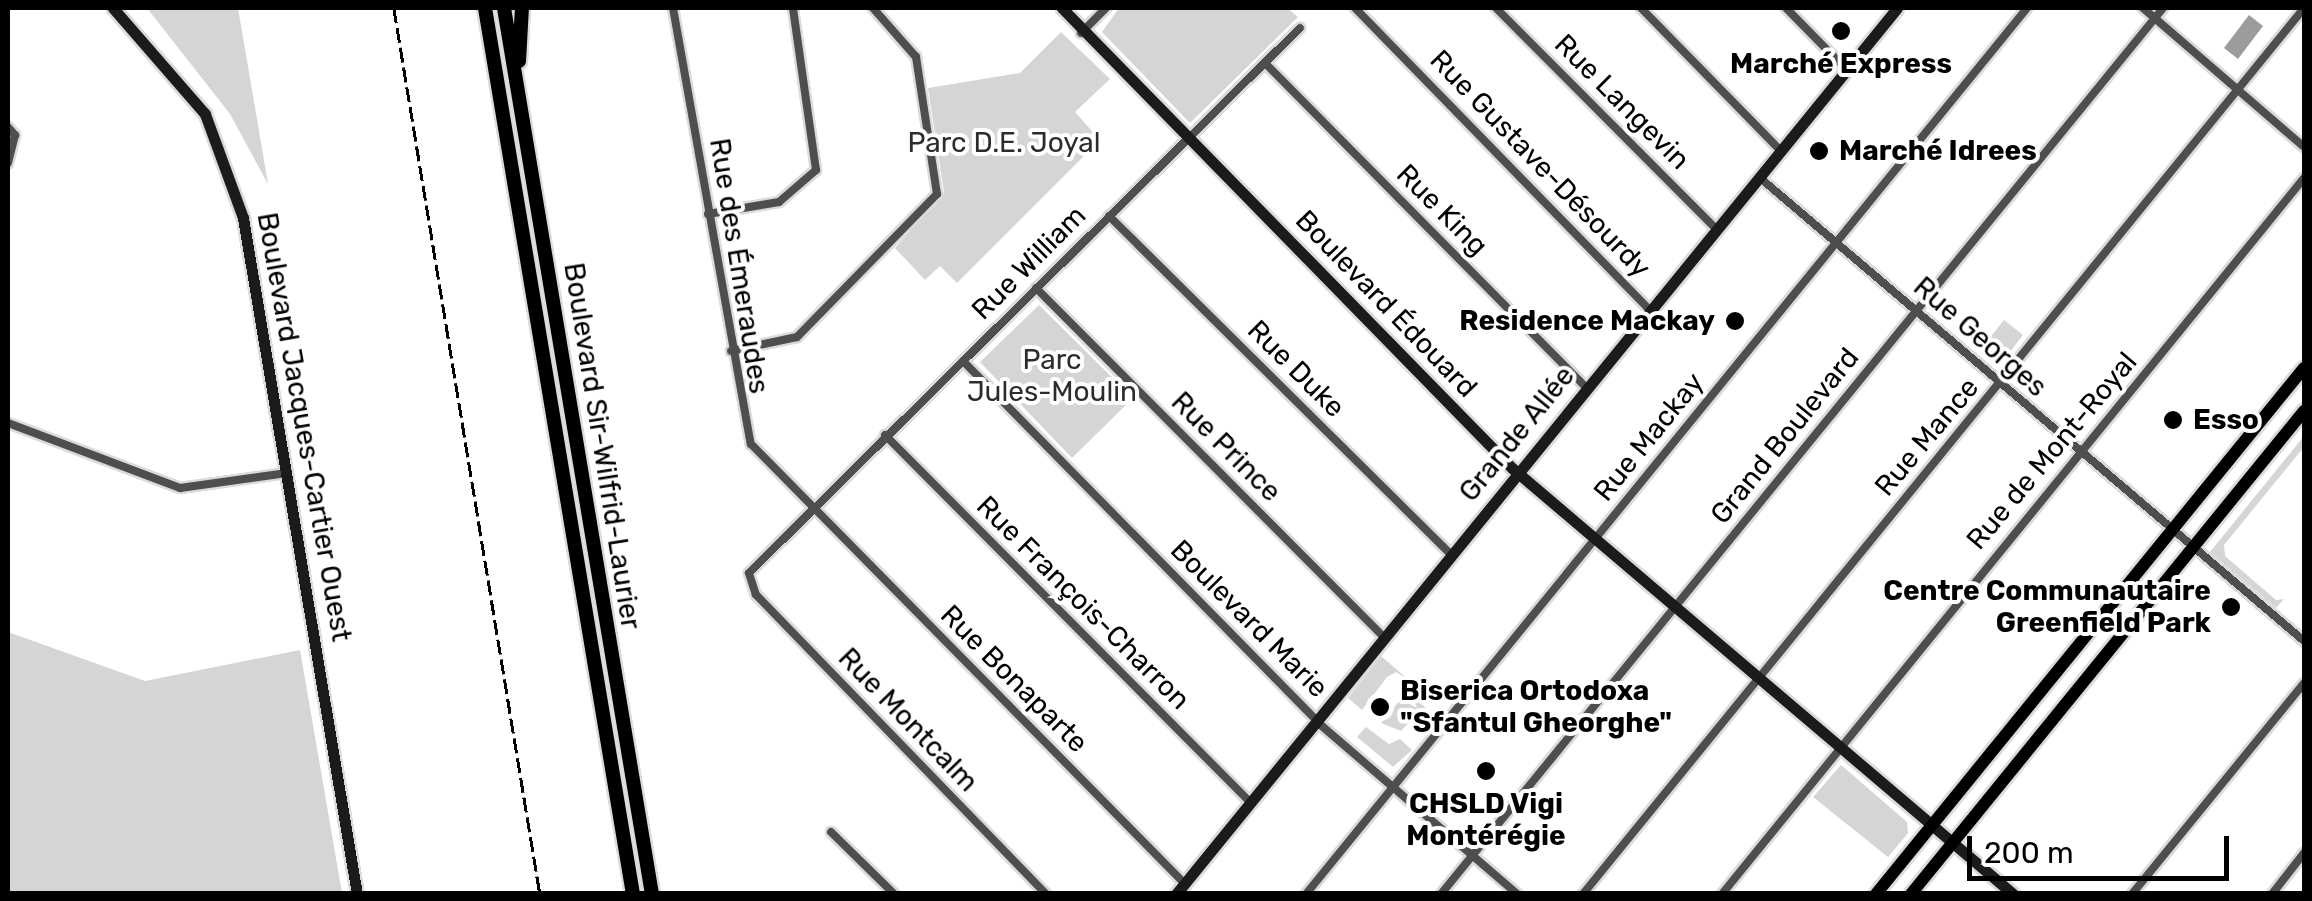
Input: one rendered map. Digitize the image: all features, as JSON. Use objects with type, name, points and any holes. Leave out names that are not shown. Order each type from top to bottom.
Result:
[{"type":"highway","name":"Boulevard Sir-Wilfrid-Laurier","points":[[485,8],[632,894]]},
{"type":"highway","name":"Boulevard Sir-Wilfrid-Laurier","points":[[504,8],[652,894]]},
{"type":"highway","points":[[518,92],[522,8]]},
{"type":"main road","name":"Boulevard Jacques-Cartier Ouest","points":[[113,8],[205,114],[227,162],[243,218],[357,894]]},
{"type":"main road","name":"Boulevard Édouard","points":[[1052,8],[1084,35],[1517,473],[2013,894]]},
{"type":"main road","name":"Boulevard Édouard","points":[[1062,8],[1084,35]]},
{"type":"main road","name":"Grande Allée","points":[[1180,888],[1897,8]]},
{"type":"main road","points":[[1876,894],[2304,368]]},
{"type":"main road","points":[[1911,894],[2304,411]]},
{"type":"street","name":"Rue des Émeraudes","points":[[674,8],[746,434],[812,507]]},
{"type":"street","points":[[708,214],[780,202],[816,170],[793,8]]},
{"type":"street","points":[[732,351],[797,337],[937,194],[916,57],[873,8]]},
{"type":"street","points":[[1084,35],[1106,8]]},
{"type":"street","name":"Rue Gustave-Désourdy","points":[[1355,8],[1650,310]]},
{"type":"street","name":"Rue Langevin","points":[[1496,8],[1716,229]]},
{"type":"street","points":[[1640,8],[1780,150]]},
{"type":"street","points":[[1786,8],[1846,70]]},
{"type":"street","name":"Rue Mackay","points":[[1306,894],[2026,8]]},
{"type":"street","points":[[2143,8],[2304,147]]},
{"type":"street","name":"Grand Boulevard","points":[[1442,894],[2163,8]]},
{"type":"street","name":"Rue Mance","points":[[1583,894],[2304,8]]},
{"type":"street","name":"Rue William","points":[[749,572],[1300,28]]},
{"type":"street","name":"Rue King","points":[[1265,63],[1587,388]]},
{"type":"street","points":[[8,127],[15,135],[8,163]]},
{"type":"street","name":"Rue Georges","points":[[1759,177],[2304,642]]},
{"type":"street","name":"Rue de Mont-Royal","points":[[1722,894],[2304,178]]},
{"type":"street","name":"Rue Duke","points":[[1108,216],[1451,555]]},
{"type":"street","name":"Rue Prince","points":[[1036,288],[1384,637]]},
{"type":"street","name":"Boulevard Marie","points":[[962,361],[1317,720],[1518,894]]},
{"type":"street","points":[[8,423],[180,488],[287,473]]},
{"type":"street","name":"Rue François-Charron","points":[[885,435],[1250,802]]},
{"type":"street","name":"Rue Bonaparte","points":[[812,507],[1180,888]]},
{"type":"street","name":"Rue Montcalm","points":[[749,572],[756,595],[1046,894]]},
{"type":"street","points":[[2132,894],[2304,683]]},
{"type":"street","points":[[832,832],[894,894]]},
{"type":"street","points":[[2272,894],[2304,853]]},
{"type":"green space","points":[[147,8],[238,8],[268,184],[230,114]]},
{"type":"green space","points":[[1119,8],[1287,8],[1298,17],[1190,123],[1102,32]]},
{"type":"green space","name":"Parc D.E. Joyal","points":[[1061,32],[1110,79],[1075,112],[1100,140],[957,283],[940,266],[925,280],[895,248],[944,192],[928,88],[1020,73]]},
{"type":"green space","name":"Parc Jules-Moulin","points":[[1039,305],[1133,398],[1072,458],[980,362]]},
{"type":"green space","points":[[2004,320],[2023,335],[1999,366],[1980,350]]},
{"type":"green space","points":[[2304,436],[2304,447],[2224,545],[2225,556],[2276,600],[2284,599],[2276,608],[2210,552]]},
{"type":"green space","points":[[8,632],[145,681],[300,650],[342,893],[8,893]]},
{"type":"green space","points":[[1381,656],[1410,681],[1396,672],[1387,677],[1362,710],[1348,698]]},
{"type":"green space","points":[[1412,696],[1426,708],[1421,711],[1438,718],[1427,732],[1412,719],[1401,731],[1381,723],[1401,699],[1417,708]]},
{"type":"green space","points":[[1366,727],[1389,744],[1400,739],[1412,750],[1393,767],[1357,737]]},
{"type":"green space","points":[[1841,765],[1907,822],[1908,833],[1888,857],[1813,797]]},
{"type":"shaded area","points":[[2249,15],[2263,26],[2238,59],[2224,48]]},
{"type":"railway","points":[[394,8],[540,894]]},
{"type":"place","name":"Marché Express","points":[[1841,31]]},
{"type":"place","name":"Marché Idrees","points":[[1819,151]]},
{"type":"place","name":"Residence Mackay","points":[[1735,321]]},
{"type":"place","name":"Esso","points":[[2173,420]]},
{"type":"place","name":"Centre Communautaire Greenfield Park","points":[[2231,607]]},
{"type":"place","name":"Biserica Ortodoxa \"Sfantul Gheorghe\"","points":[[1380,707]]},
{"type":"place","name":"CHSLD Vigi Montérégie","points":[[1486,771]]}]
